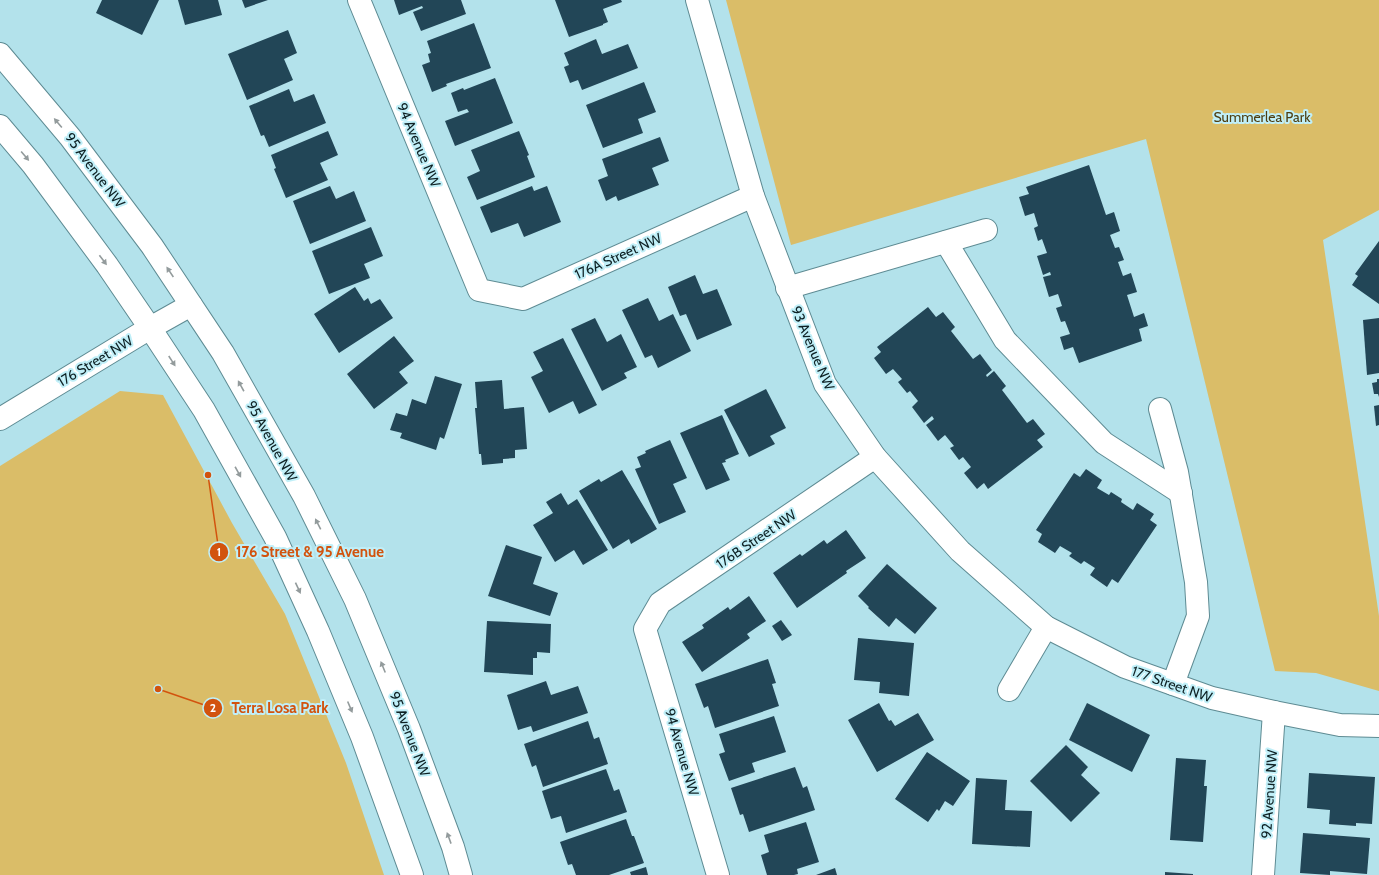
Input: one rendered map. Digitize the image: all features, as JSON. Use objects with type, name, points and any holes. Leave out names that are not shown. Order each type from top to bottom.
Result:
[{"type":"street","name":"94 Avenue NW","points":[[358,0],[479,290]]},
{"type":"street","name":"93 Avenue NW","points":[[697,0],[753,196],[825,384],[875,457],[960,551],[1046,627]]},
{"type":"street","name":"95 Avenue NW","points":[[0,54],[70,137],[152,246],[223,353],[300,489],[355,599],[409,729],[453,847],[461,875]]},
{"type":"street","points":[[0,126],[47,184],[107,265],[150,328],[204,410],[275,537],[318,631],[362,737],[412,875]]},
{"type":"street","name":"176A Street NW","points":[[479,290],[523,298],[753,196]]},
{"type":"street","points":[[787,288],[986,230]]},
{"type":"street","points":[[946,242],[1005,340],[1104,442],[1181,493]]},
{"type":"street","name":"176 Street NW","points":[[0,419],[150,328],[191,305]]},
{"type":"street","points":[[1160,409],[1177,472],[1181,493],[1196,582],[1198,616],[1173,684]]},
{"type":"street","name":"176B Street NW","points":[[645,628],[660,603],[875,457]]},
{"type":"street","points":[[1009,690],[1046,627]]},
{"type":"street","name":"177 Street NW","points":[[1046,627],[1125,667],[1212,698],[1340,725],[1379,726]]},
{"type":"street","name":"94 Avenue NW","points":[[645,628],[718,875]]},
{"type":"street","name":"92 Avenue NW","points":[[1263,875],[1274,712]]},
{"type":"green space","name":"Summerlea Park","points":[[726,0],[1379,0],[1379,210],[1323,240],[1379,616],[1379,691],[1316,673],[1275,671],[1146,139],[791,245]]},
{"type":"green space","points":[[120,391],[163,395],[232,523],[285,614],[346,763],[384,875],[0,875],[0,466]]},
{"type":"building","points":[[102,0],[159,0],[142,35],[96,13]]},
{"type":"building","points":[[178,0],[218,0],[222,15],[185,25]]},
{"type":"building","points":[[242,0],[268,0],[245,8]]},
{"type":"building","points":[[394,0],[461,0],[466,14],[421,31],[413,12],[423,8],[422,6],[399,15]]},
{"type":"building","points":[[555,0],[621,0],[622,2],[603,9],[608,22],[569,37]]},
{"type":"building","points":[[474,23],[491,68],[446,84],[447,86],[432,92],[422,65],[430,62],[428,54],[431,53],[427,41]]},
{"type":"building","points":[[288,30],[297,53],[284,59],[293,80],[247,100],[228,54]]},
{"type":"building","points":[[596,39],[602,54],[628,44],[638,68],[582,90],[578,80],[570,83],[564,67],[569,65],[564,53]]},
{"type":"building","points":[[495,78],[513,123],[455,146],[445,121],[469,112],[467,109],[458,112],[451,93],[463,88],[464,90]]},
{"type":"building","points":[[644,82],[656,112],[638,119],[643,133],[603,148],[586,105]]},
{"type":"building","points":[[289,89],[294,102],[314,94],[326,123],[269,147],[264,135],[261,136],[249,106]]},
{"type":"building","points":[[328,131],[338,155],[320,163],[328,180],[286,198],[274,169],[276,168],[271,155]]},
{"type":"building","points":[[519,131],[529,155],[527,156],[535,177],[477,200],[467,177],[480,171],[471,150]]},
{"type":"building","points":[[660,137],[669,161],[652,168],[659,185],[618,201],[616,196],[606,201],[598,180],[608,176],[602,159]]},
{"type":"building","points":[[1089,165],[1106,215],[1114,212],[1120,231],[1110,235],[1115,248],[1119,247],[1124,260],[1118,262],[1123,276],[1131,273],[1137,292],[1127,295],[1134,317],[1144,313],[1148,326],[1139,329],[1142,341],[1079,363],[1073,347],[1064,350],[1060,337],[1070,334],[1065,321],[1061,322],[1056,308],[1062,306],[1058,294],[1049,297],[1043,277],[1051,275],[1050,272],[1043,275],[1037,256],[1047,253],[1042,239],[1038,241],[1034,228],[1038,226],[1034,213],[1025,216],[1019,197],[1029,194],[1026,187]]},
{"type":"building","points":[[330,186],[336,199],[354,191],[366,221],[310,244],[293,201]]},
{"type":"building","points":[[532,186],[534,191],[547,186],[561,222],[524,237],[518,223],[491,233],[480,207]]},
{"type":"building","points":[[371,227],[383,256],[364,264],[370,278],[329,294],[312,251]]},
{"type":"building","points":[[1379,241],[1379,304],[1352,285],[1358,276],[1355,274]]},
{"type":"building","points":[[695,275],[703,294],[717,289],[732,325],[697,340],[686,314],[680,316],[668,287]]},
{"type":"building","points":[[355,287],[364,301],[368,298],[371,304],[380,299],[393,318],[339,353],[314,314]]},
{"type":"building","points":[[648,298],[659,321],[673,314],[691,351],[658,368],[652,355],[645,358],[622,310]]},
{"type":"building","points":[[928,307],[936,317],[943,312],[955,327],[951,331],[973,359],[980,354],[992,370],[986,375],[987,377],[994,371],[1006,386],[1002,390],[1027,423],[1033,419],[1045,434],[1037,440],[1043,447],[988,489],[984,483],[977,489],[964,473],[971,467],[963,457],[959,460],[950,448],[954,446],[945,435],[938,441],[926,425],[934,419],[932,416],[924,423],[912,407],[918,401],[910,391],[907,393],[898,382],[902,379],[893,369],[886,374],[874,358],[881,352],[877,347]]},
{"type":"building","points":[[595,318],[607,342],[621,334],[637,367],[624,373],[627,378],[602,391],[571,329]]},
{"type":"building","points":[[1379,318],[1379,373],[1367,375],[1363,320]]},
{"type":"building","points":[[394,336],[414,361],[399,372],[408,383],[374,409],[347,374]]},
{"type":"building","points":[[563,338],[597,405],[579,414],[573,401],[549,413],[531,377],[543,371],[533,352]]},
{"type":"building","points":[[435,376],[462,384],[444,439],[440,437],[436,450],[400,438],[402,433],[390,430],[396,413],[407,416],[412,399],[426,404]]},
{"type":"building","points":[[1377,379],[1379,379],[1379,397],[1378,394],[1374,394],[1372,383],[1377,382]]},
{"type":"building","points":[[502,380],[504,409],[524,407],[527,449],[515,450],[515,458],[503,459],[503,463],[482,465],[481,454],[479,454],[475,408],[477,408],[475,382]]},
{"type":"building","points":[[766,389],[786,428],[770,436],[775,444],[749,457],[724,410]]},
{"type":"building","points":[[1379,405],[1379,425],[1376,426],[1374,406]]},
{"type":"building","points":[[722,415],[739,454],[725,460],[726,462],[722,463],[730,480],[706,490],[680,433]]},
{"type":"building","points":[[670,440],[687,478],[673,484],[686,512],[659,524],[635,469],[641,467],[637,457],[646,453],[645,451]]},
{"type":"building","points":[[1086,469],[1102,480],[1097,488],[1109,495],[1111,492],[1122,499],[1121,502],[1133,510],[1137,503],[1154,514],[1150,520],[1157,525],[1118,583],[1112,579],[1107,587],[1090,575],[1095,568],[1084,561],[1081,564],[1069,556],[1072,553],[1060,546],[1055,553],[1038,542],[1042,534],[1036,530],[1074,473],[1080,477]]},
{"type":"building","points":[[622,470],[657,529],[631,544],[629,539],[613,549],[579,491],[599,479],[601,482]]},
{"type":"building","points":[[561,493],[568,505],[577,499],[608,550],[583,565],[574,550],[555,562],[533,525],[553,513],[546,502]]},
{"type":"building","points":[[846,530],[866,558],[846,571],[847,573],[797,608],[773,573],[800,554],[802,556],[824,540],[827,544]]},
{"type":"building","points":[[506,545],[542,557],[533,584],[558,593],[550,616],[488,596]]},
{"type":"building","points":[[887,564],[937,608],[915,634],[896,618],[889,627],[868,608],[869,607],[858,596]]},
{"type":"building","points":[[749,596],[766,621],[747,634],[750,638],[702,672],[682,642],[704,628],[702,625],[728,607],[730,610]]},
{"type":"building","points":[[781,620],[792,635],[782,641],[772,626]]},
{"type":"building","points":[[487,621],[551,624],[550,653],[537,652],[537,658],[533,658],[533,675],[484,672]]},
{"type":"building","points":[[858,638],[914,643],[909,696],[879,693],[880,682],[854,680]]},
{"type":"building","points":[[768,659],[776,683],[772,684],[779,706],[715,728],[708,706],[704,708],[695,684]]},
{"type":"building","points":[[546,681],[551,695],[578,686],[588,713],[533,732],[531,726],[518,730],[507,695]]},
{"type":"building","points":[[879,703],[889,721],[891,720],[895,726],[918,713],[934,740],[877,772],[848,720]]},
{"type":"building","points":[[1087,703],[1150,735],[1132,772],[1069,740]]},
{"type":"building","points":[[774,716],[786,752],[752,763],[755,772],[729,781],[719,754],[725,752],[719,734]]},
{"type":"building","points":[[588,721],[594,739],[599,737],[608,764],[543,787],[536,765],[532,767],[524,744]]},
{"type":"building","points":[[1066,745],[1088,767],[1081,775],[1100,793],[1071,822],[1030,781]]},
{"type":"building","points":[[927,752],[970,781],[953,806],[945,801],[939,811],[937,809],[928,822],[895,799]]},
{"type":"building","points":[[1176,758],[1206,760],[1204,786],[1207,786],[1203,842],[1170,840]]},
{"type":"building","points":[[795,767],[803,788],[807,786],[815,810],[749,832],[743,814],[740,815],[731,788]]},
{"type":"building","points":[[606,769],[614,791],[619,789],[627,812],[566,833],[561,816],[551,819],[542,791]]},
{"type":"building","points":[[1309,773],[1375,777],[1372,824],[1356,823],[1356,826],[1329,824],[1330,810],[1307,808]]},
{"type":"building","points":[[976,778],[1007,780],[1005,810],[1032,811],[1030,847],[972,844]]},
{"type":"building","points":[[626,819],[644,863],[609,875],[576,875],[572,864],[568,865],[560,842]]},
{"type":"building","points":[[806,822],[819,862],[797,869],[798,874],[794,875],[767,875],[761,855],[769,852],[764,835]]},
{"type":"building","points":[[1303,833],[1370,838],[1367,874],[1330,871],[1330,875],[1300,873]]},
{"type":"building","points":[[646,867],[648,875],[631,875],[630,872]]},
{"type":"building","points":[[835,868],[837,875],[816,875]]},
{"type":"building","points":[[1165,872],[1193,874],[1193,875],[1165,875]]},
{"type":"place","name":"176 Street & 95 Avenue","points":[[208,475]]},
{"type":"place","name":"Terra Losa Park","points":[[158,689]]}]
